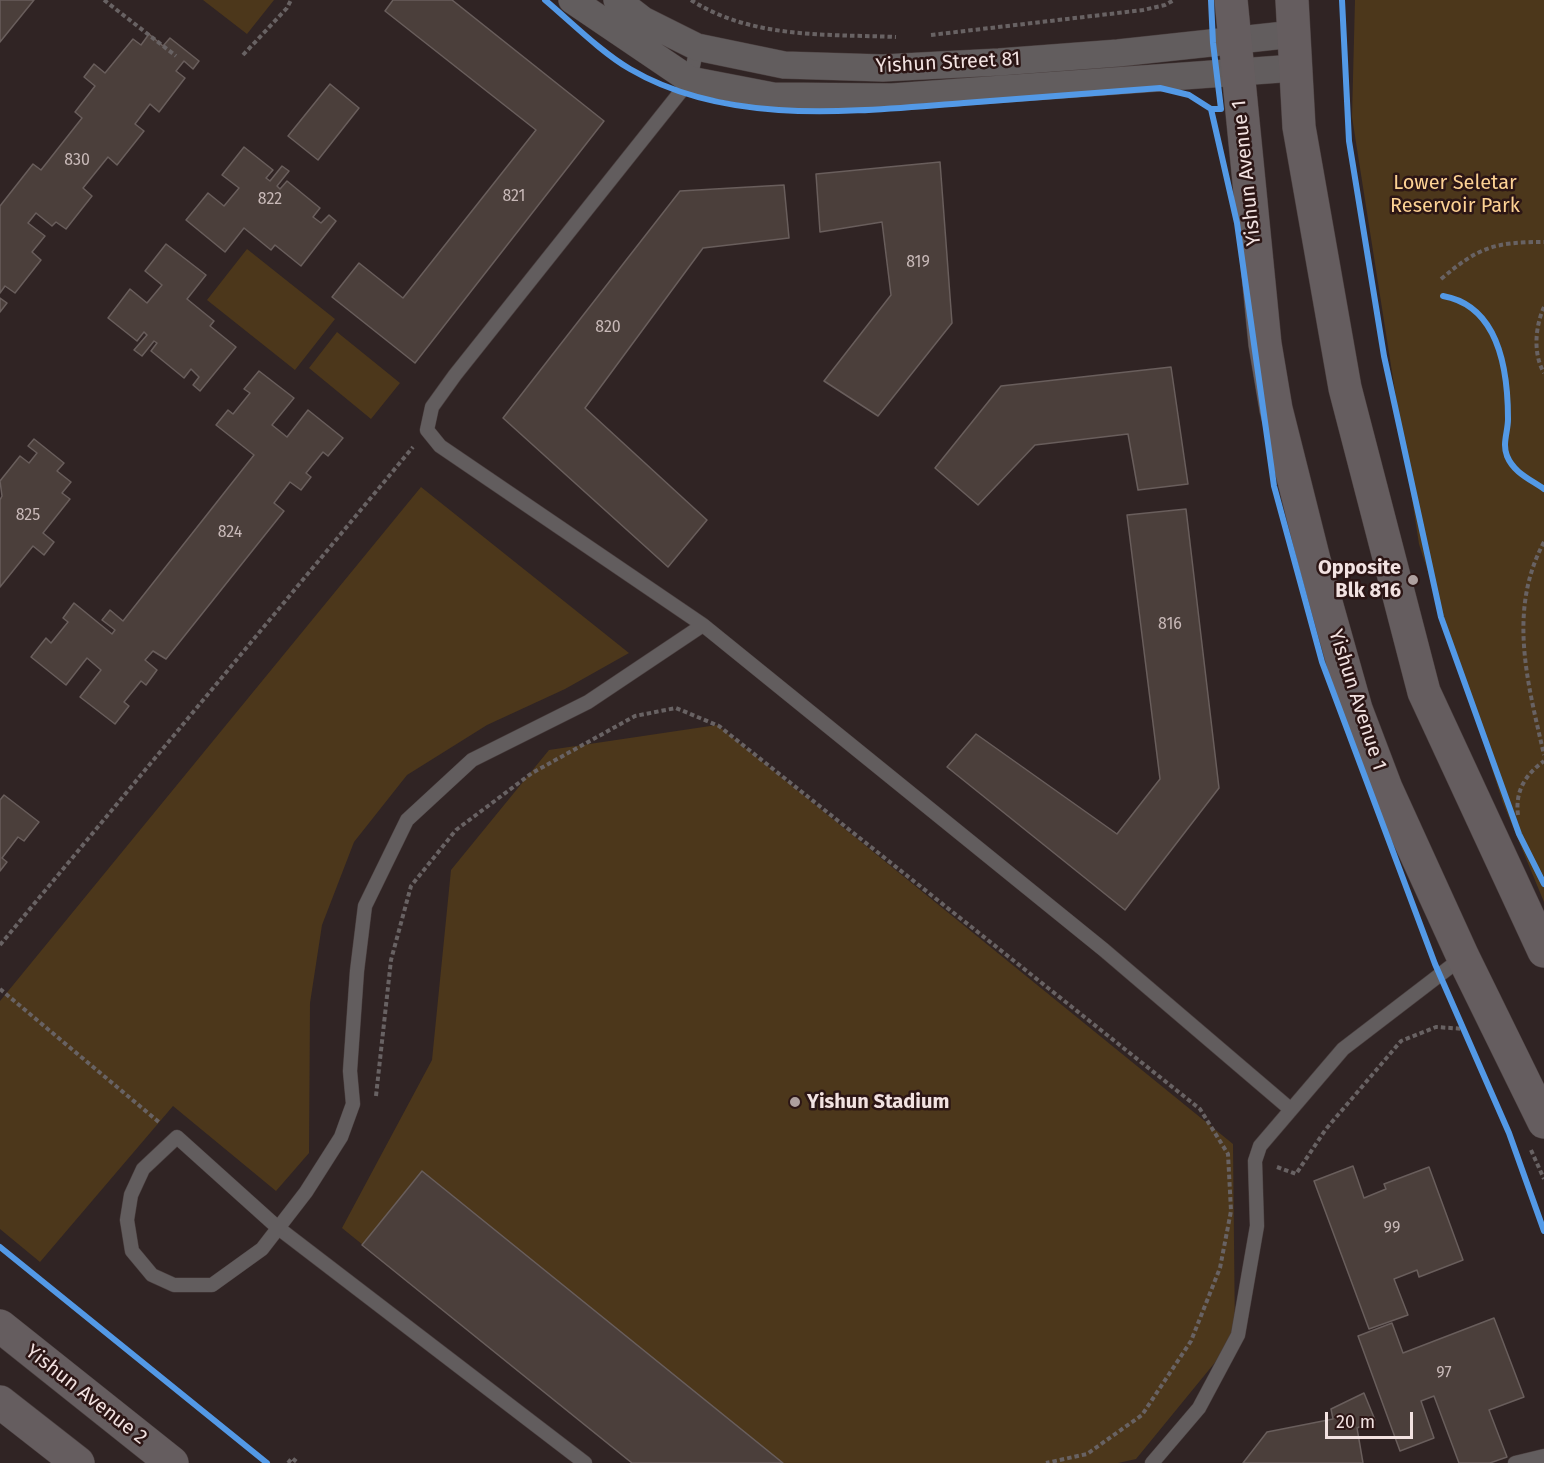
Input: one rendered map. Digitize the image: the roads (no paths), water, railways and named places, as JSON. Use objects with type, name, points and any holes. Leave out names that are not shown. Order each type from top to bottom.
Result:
[{"type":"main road","name":"Yishun Avenue 1","points":[[1231,0],[1262,318],[1272,387],[1314,560],[1356,709],[1375,759],[1463,957],[1535,1131]]},
{"type":"main road","points":[[1292,0],[1299,126],[1345,388],[1424,692],[1544,951]]},
{"type":"main road","name":"Yishun Avenue 2","points":[[0,1326],[172,1463]]},
{"type":"main road","points":[[4,1410],[78,1463]]},
{"type":"street","name":"Yishun Street 81","points":[[572,0],[690,80],[773,96],[892,97],[1236,57],[1293,34]]},
{"type":"street","name":"Yishun Street 81","points":[[617,0],[643,20],[697,47],[784,65],[883,68],[1107,54],[1236,57],[1295,68]]},
{"type":"lane","points":[[697,47],[690,80],[455,375],[432,406],[427,430],[440,446],[703,625],[1104,950],[1289,1108]]},
{"type":"lane","points":[[585,1463],[277,1227],[177,1137],[143,1169],[131,1195],[127,1221],[132,1251],[152,1275],[174,1285],[212,1285],[262,1249],[277,1227],[306,1192],[341,1137],[352,1104],[350,1071],[357,971],[365,906],[407,820],[472,760],[588,702],[703,625]]},
{"type":"lane","points":[[1152,1463],[1199,1408],[1238,1335],[1257,1226],[1256,1161],[1260,1146],[1289,1108],[1343,1049],[1463,957]]},
{"type":"lane","points":[[1515,1463],[1544,1456]]},
{"type":"place","name":"Opposite Blk 816","points":[[1413,580]]},
{"type":"place","name":"Yishun Stadium","points":[[795,1102]]},
{"type":"park label","name":"Lower Seletar Reservoir Park","points":[[1455,194]]}]
